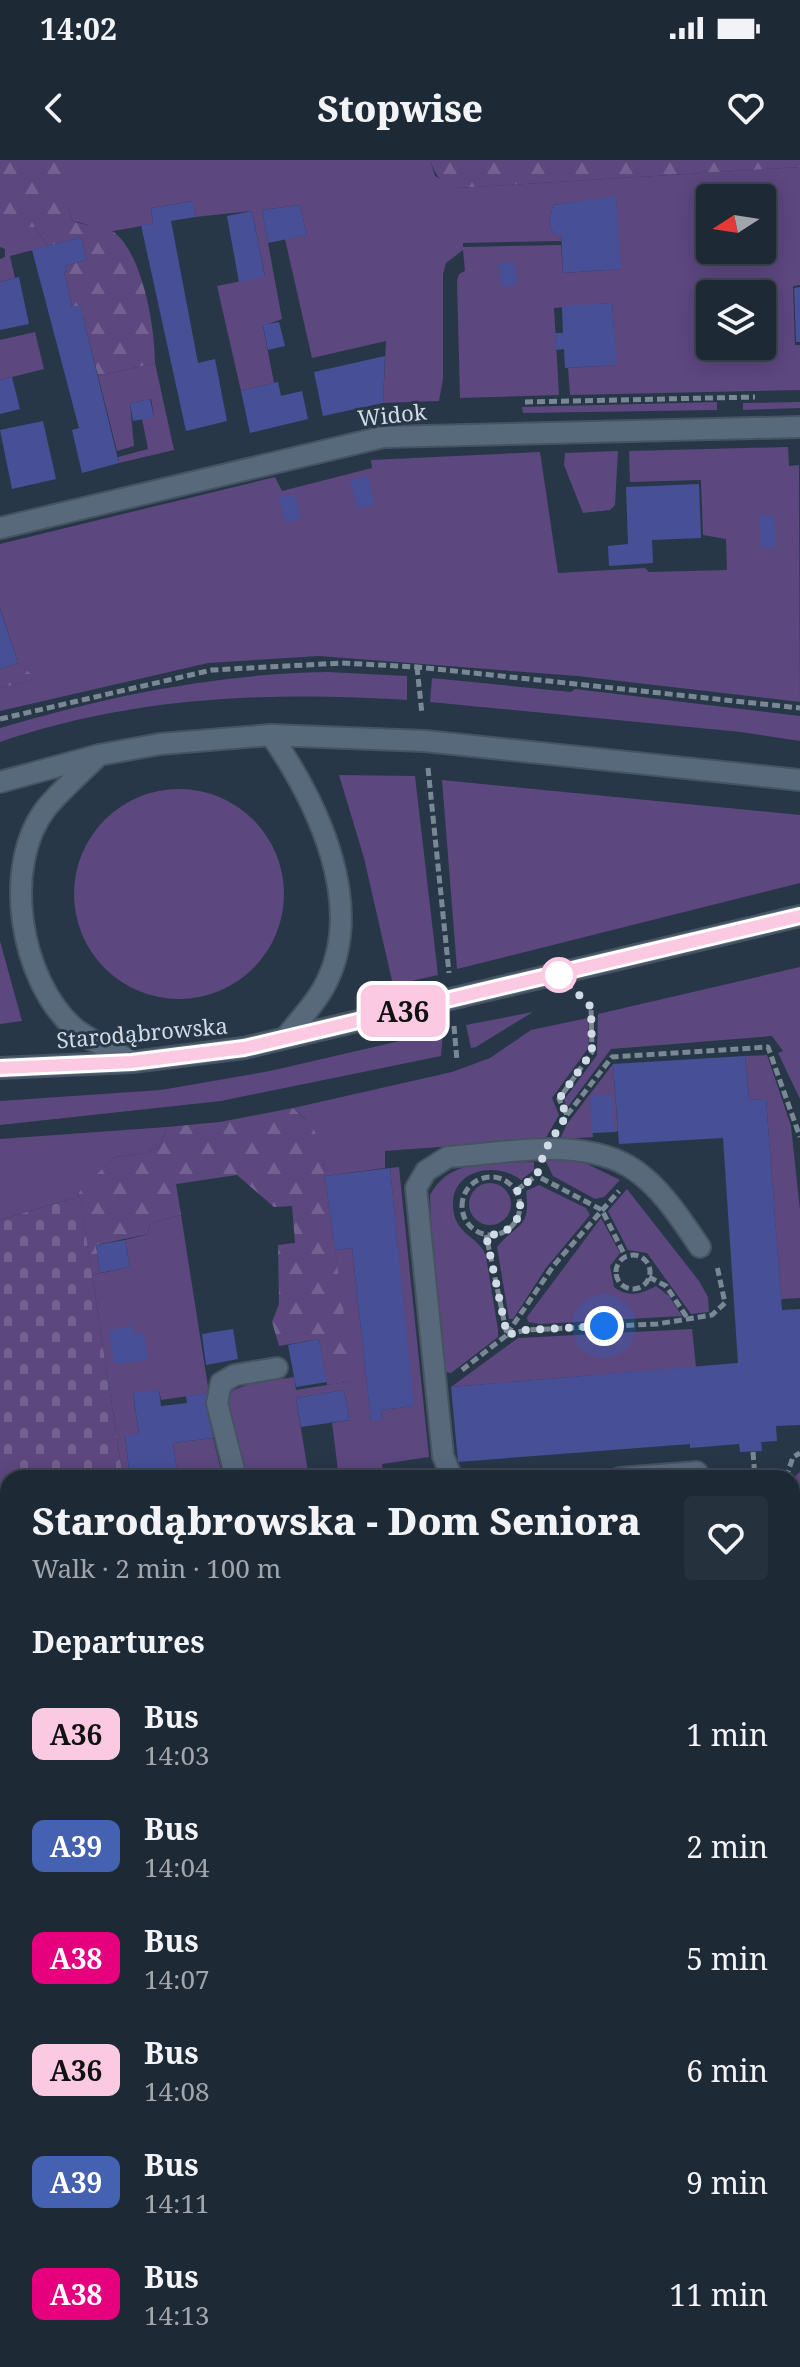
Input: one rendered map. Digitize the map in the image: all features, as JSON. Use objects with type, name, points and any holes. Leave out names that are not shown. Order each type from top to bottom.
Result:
[{"type":"street","name":"Widok","points":[[0,528],[383,437],[800,427]]},
{"type":"street","points":[[271,735],[311,800],[335,862],[339,925],[336,953],[324,987],[287,1036]]},
{"type":"street","points":[[0,782],[99,755],[213,737],[271,735],[425,741],[800,780]]},
{"type":"street","points":[[99,755],[45,809],[21,866],[22,929],[43,988],[73,1027],[132,1062]]},
{"type":"street","name":"Starodąbrowska","points":[[0,1068],[132,1062],[244,1048],[800,916]]},
{"type":"street","points":[[449,1470],[443,1456],[416,1188],[435,1162],[448,1157],[545,1150],[596,1153],[636,1171],[671,1206],[700,1247]]},
{"type":"street","points":[[234,1470],[217,1403],[221,1383],[235,1375],[277,1368]]},
{"type":"path","points":[[0,719],[24,710],[212,670],[342,663],[417,667],[800,708]]},
{"type":"path","points":[[417,667],[457,1061]]},
{"type":"path","points":[[567,1115],[559,1099],[592,1052],[591,1007]]},
{"type":"path","points":[[517,1190],[537,1175],[545,1150],[567,1115],[612,1057],[768,1047],[800,1137]]},
{"type":"path","points":[[436,1391],[507,1335],[554,1265],[636,1171]]},
{"type":"path","points":[[537,1175],[602,1210],[625,1256]]},
{"type":"path","points":[[492,1176],[510,1183],[520,1199],[518,1218],[505,1232],[486,1235],[469,1226],[462,1208],[467,1189],[482,1177],[492,1176]]},
{"type":"path","points":[[486,1235],[507,1335]]},
{"type":"path","points":[[507,1335],[526,1330],[657,1324],[712,1315],[725,1303],[716,1264],[700,1247]]},
{"type":"path","points":[[625,1256],[642,1257],[649,1266],[649,1277],[638,1289],[622,1286],[615,1270],[625,1256]]},
{"type":"path","points":[[649,1277],[666,1286],[688,1319]]},
{"type":"path","points":[[753,1452],[754,1470]]},
{"type":"path","points":[[789,1470],[793,1457],[800,1453]]},
{"type":"green space","points":[[0,160],[68,160],[68,208],[73,221],[115,233],[133,258],[150,313],[155,363],[98,376],[80,306],[72,307],[64,272],[67,271],[65,266],[87,260],[81,237],[48,246],[35,227],[0,228]]},
{"type":"green space","points":[[68,160],[430,160],[435,176],[458,188],[800,167],[800,285],[793,286],[795,345],[800,345],[800,390],[570,395],[568,368],[616,365],[612,303],[554,308],[559,395],[460,398],[457,281],[459,274],[465,271],[463,250],[446,263],[443,274],[443,379],[439,401],[383,403],[386,341],[312,358],[285,239],[307,235],[300,205],[262,210],[282,319],[263,326],[274,383],[241,391],[217,286],[265,276],[252,211],[195,217],[192,201],[151,208],[153,224],[113,231],[73,221],[68,208]],"holes":[[[616,197],[620,269],[563,273],[561,245],[463,247],[463,243],[561,241],[561,234],[554,234],[549,224],[553,205]]]},
{"type":"green space","points":[[430,160],[800,160],[800,167],[458,188],[440,178]]},
{"type":"green space","points":[[35,227],[48,246],[10,256],[15,278],[0,282],[0,259],[5,257],[5,249],[0,247],[0,228]]},
{"type":"green space","points":[[35,332],[44,369],[0,380],[0,340]]},
{"type":"green space","points":[[155,363],[174,450],[119,463],[118,457],[148,449],[142,419],[154,416],[151,399],[130,403],[134,446],[117,451],[98,376]]},
{"type":"green space","points":[[717,402],[717,410],[523,413],[522,407]]},
{"type":"green space","points":[[800,402],[800,408],[743,410],[743,403]]},
{"type":"green space","points":[[788,447],[789,466],[799,465],[800,702],[577,676],[319,656],[208,663],[0,711],[0,688],[36,679],[18,663],[0,608],[0,544],[275,477],[282,491],[372,468],[371,460],[540,452],[558,573],[645,568],[649,572],[727,570],[726,539],[703,535],[701,480],[630,482],[629,451]]},
{"type":"green space","points":[[618,451],[615,505],[610,510],[583,513],[564,465],[565,453]]},
{"type":"green space","points":[[18,663],[37,679],[0,688],[0,669]]},
{"type":"green space","points":[[327,672],[407,676],[407,700],[304,696],[201,701],[100,715],[0,742],[0,728],[121,697],[244,677]]},
{"type":"green space","points":[[432,678],[571,692],[575,689],[800,716],[800,741],[741,732],[430,702]]},
{"type":"green space","points":[[339,775],[415,776],[438,975],[393,985],[364,858]]},
{"type":"green space","points":[[442,780],[800,815],[800,883],[457,969]]},
{"type":"green space","points":[[179,789],[219,797],[253,820],[276,854],[284,894],[276,934],[253,968],[219,991],[179,999],[139,991],[105,968],[82,934],[74,894],[82,854],[105,820],[139,797]]},
{"type":"green space","points":[[0,941],[22,1021],[0,1024]]},
{"type":"green space","points":[[800,967],[800,1099],[778,1053],[783,1051],[772,1036],[611,1049],[567,1108],[564,1100],[597,1055],[598,1014]]},
{"type":"green space","points":[[533,1012],[476,1047],[471,1048],[466,1025]]},
{"type":"green space","points":[[588,1018],[589,1047],[552,1098],[559,1115],[545,1139],[385,1151],[385,1168],[325,1176],[317,1138],[293,1108],[452,1072],[490,1058],[531,1030]]},
{"type":"green space","points":[[443,1031],[441,1056],[221,1101],[0,1125],[0,1101],[161,1090],[270,1071]]},
{"type":"green space","points":[[767,1055],[791,1126],[800,1210],[800,1298],[781,1299],[766,1099],[749,1100],[745,1056]]},
{"type":"green space","points":[[613,1064],[618,1131],[615,1132],[590,1096],[593,1137],[560,1139],[567,1124]]},
{"type":"green space","points":[[293,1108],[313,1127],[321,1146],[353,1381],[327,1385],[319,1339],[279,1346],[272,1322],[279,1304],[278,1245],[295,1243],[292,1206],[274,1207],[237,1175],[176,1184],[181,1215],[150,1223],[148,1234],[96,1245],[100,1273],[92,1275],[79,1192],[114,1157],[147,1153],[160,1146],[167,1127],[220,1122]]},
{"type":"green space","points":[[167,1127],[160,1146],[147,1153],[114,1157],[80,1192],[80,1196],[0,1220],[0,1139]]},
{"type":"green space","points":[[545,1160],[583,1162],[620,1180],[604,1197],[595,1199],[553,1176]]},
{"type":"green space","points":[[534,1162],[534,1170],[521,1180],[510,1174],[485,1170],[464,1179],[457,1188],[453,1200],[454,1214],[460,1227],[486,1256],[498,1337],[451,1373],[444,1372],[434,1297],[430,1195],[439,1182],[462,1168],[489,1163]]},
{"type":"green space","points":[[399,1167],[429,1457],[382,1464],[382,1470],[338,1470],[332,1423],[349,1420],[344,1390],[296,1398],[308,1470],[242,1470],[225,1393],[250,1384],[294,1377],[296,1390],[352,1381],[335,1250],[352,1248],[371,1420],[382,1420],[381,1410],[413,1406],[390,1168]]},
{"type":"green space","points":[[490,1183],[505,1189],[511,1204],[505,1219],[490,1225],[475,1219],[469,1204],[475,1189]]},
{"type":"green space","points":[[539,1185],[586,1208],[590,1215],[546,1268],[513,1319],[509,1319],[497,1247],[524,1219],[526,1191]]},
{"type":"green space","points":[[627,1189],[699,1281],[708,1297],[709,1312],[691,1314],[647,1253],[628,1250],[608,1211]]},
{"type":"green space","points":[[80,1196],[122,1470],[0,1470],[0,1220]]},
{"type":"green space","points":[[181,1215],[209,1393],[161,1400],[159,1390],[133,1394],[139,1434],[125,1436],[129,1470],[122,1470],[92,1275],[130,1267],[125,1240],[148,1234],[150,1223]]},
{"type":"green space","points":[[601,1218],[620,1253],[610,1266],[614,1287],[635,1294],[656,1286],[669,1296],[682,1316],[540,1324],[528,1322],[527,1317]]},
{"type":"green space","points":[[692,1329],[696,1367],[451,1387],[518,1338]]},
{"type":"green space","points":[[213,1438],[221,1470],[177,1470],[173,1443]]},
{"type":"building","points":[[616,196],[621,269],[563,273],[561,234],[554,234],[549,224],[553,205]]},
{"type":"building","points":[[193,201],[195,217],[171,221],[198,363],[215,359],[227,421],[186,431],[141,225],[153,224],[151,208]]},
{"type":"building","points":[[300,205],[307,235],[268,243],[262,210]]},
{"type":"building","points":[[252,211],[265,277],[239,282],[227,216]]},
{"type":"building","points":[[81,237],[87,260],[65,266],[67,271],[64,272],[72,307],[80,305],[119,463],[82,473],[72,430],[79,428],[32,250]]},
{"type":"building","points":[[515,262],[517,285],[501,286],[499,263]]},
{"type":"building","points":[[19,277],[29,324],[0,330],[0,282]]},
{"type":"building","points":[[800,287],[800,342],[796,342],[794,288]]},
{"type":"building","points":[[612,303],[617,365],[565,368],[564,349],[556,350],[555,333],[563,333],[562,306]]},
{"type":"building","points":[[279,322],[285,346],[268,350],[263,325]]},
{"type":"building","points":[[385,356],[383,403],[323,416],[314,372]]},
{"type":"building","points":[[12,377],[20,409],[0,414],[0,380]]},
{"type":"building","points":[[278,382],[281,396],[302,391],[308,419],[250,433],[241,391]]},
{"type":"building","points":[[150,399],[154,417],[133,421],[130,403]]},
{"type":"building","points":[[43,421],[56,479],[12,489],[0,430]]},
{"type":"building","points":[[368,476],[375,505],[357,508],[350,480]]},
{"type":"building","points":[[699,484],[701,538],[652,540],[653,563],[609,566],[608,546],[628,544],[626,487]]},
{"type":"building","points":[[295,494],[301,519],[285,523],[279,498]]},
{"type":"building","points":[[774,515],[776,548],[761,548],[760,516]]},
{"type":"building","points":[[0,609],[18,663],[0,669]]},
{"type":"building","points":[[745,1056],[749,1100],[766,1099],[782,1310],[800,1309],[800,1425],[776,1426],[777,1441],[761,1442],[762,1451],[740,1452],[739,1444],[690,1448],[690,1444],[458,1462],[451,1387],[738,1363],[723,1138],[619,1144],[613,1064]]},
{"type":"building","points":[[612,1095],[615,1132],[592,1133],[590,1096]]},
{"type":"building","points":[[390,1168],[414,1406],[381,1410],[382,1420],[371,1421],[352,1248],[335,1250],[325,1176]]},
{"type":"building","points":[[125,1240],[130,1267],[100,1273],[96,1245]]},
{"type":"building","points":[[133,1326],[134,1335],[144,1333],[148,1360],[114,1364],[109,1330]]},
{"type":"building","points":[[233,1329],[238,1359],[206,1365],[202,1334]]},
{"type":"building","points":[[319,1339],[327,1382],[296,1387],[288,1345]]},
{"type":"building","points":[[159,1390],[161,1406],[187,1403],[186,1396],[209,1393],[213,1438],[173,1443],[177,1470],[129,1470],[125,1435],[139,1434],[133,1393]]},
{"type":"building","points":[[344,1390],[349,1420],[301,1427],[296,1398]]},
{"type":"bus line","name":"A36","points":[[0,1068],[132,1062],[244,1048],[800,916]]},
{"type":"route","points":[[559,975],[591,1007],[592,1052],[559,1099],[567,1115],[545,1150],[537,1175],[517,1190],[521,1209],[518,1218],[505,1232],[486,1235],[507,1335],[526,1330],[604,1326]]}]
